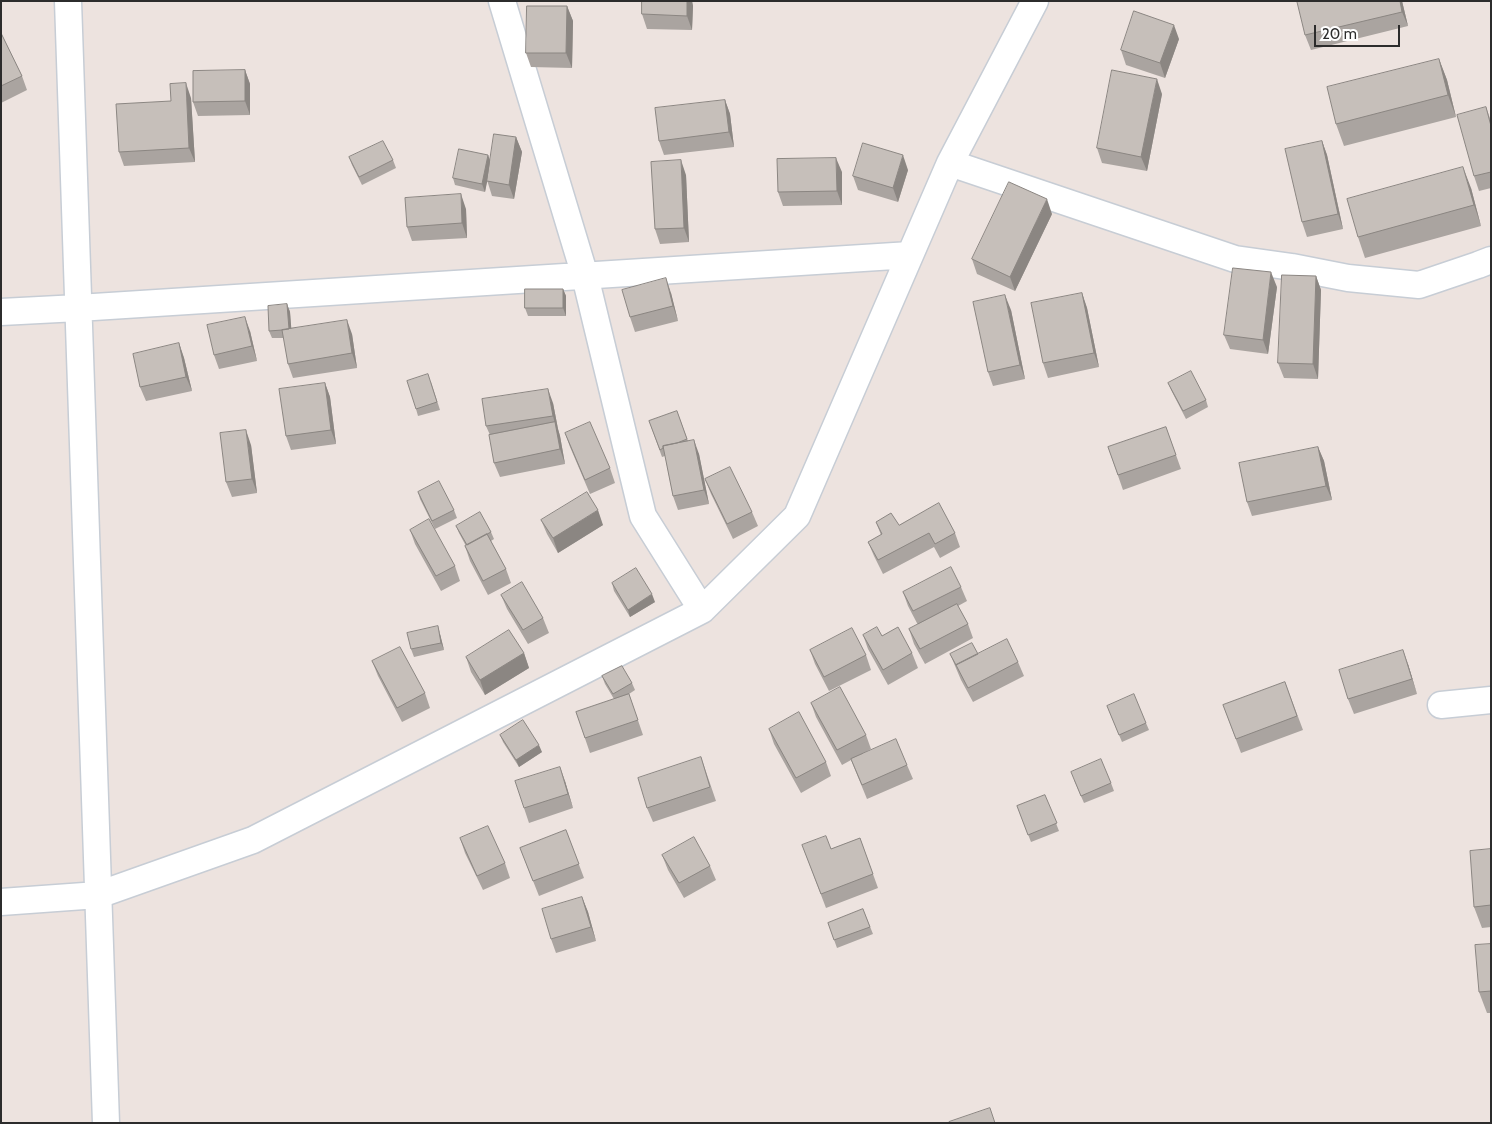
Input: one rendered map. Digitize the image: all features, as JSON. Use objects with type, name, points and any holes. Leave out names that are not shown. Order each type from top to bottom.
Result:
[{"type":"street","points":[[68,1],[106,1123]]},
{"type":"street","points":[[502,1],[585,276],[643,516],[702,610]]},
{"type":"street","points":[[1,902],[98,895],[252,840],[702,610],[797,516],[950,163],[1035,1]]},
{"type":"street","points":[[950,163],[1235,259],[1292,267],[1348,278],[1419,285],[1491,260]]},
{"type":"street","points":[[1,312],[910,255]]},
{"type":"street","points":[[1441,705],[1491,700]]},
{"type":"building","points":[[642,1],[687,1],[687,16],[642,14]]},
{"type":"building","points":[[1400,1],[1402,12],[1305,35],[1297,2]]},
{"type":"building","points":[[527,6],[567,6],[566,53],[526,53]]},
{"type":"building","points":[[1134,11],[1174,25],[1160,63],[1121,50]]},
{"type":"building","points":[[1,33],[22,76],[1,86]]},
{"type":"building","points":[[1439,59],[1448,95],[1336,124],[1327,87]]},
{"type":"building","points":[[245,70],[245,101],[193,102],[193,71]]},
{"type":"building","points":[[1112,70],[1157,79],[1141,157],[1097,148]]},
{"type":"building","points":[[186,83],[189,148],[119,152],[116,104],[171,101],[170,84]]},
{"type":"building","points":[[725,100],[729,132],[659,141],[655,108]]},
{"type":"building","points":[[1486,107],[1491,126],[1491,172],[1474,176],[1457,115]]},
{"type":"building","points":[[494,134],[516,137],[509,185],[487,181]]},
{"type":"building","points":[[383,141],[393,160],[359,177],[349,157]]},
{"type":"building","points":[[1322,141],[1338,214],[1302,222],[1285,149]]},
{"type":"building","points":[[863,143],[903,155],[893,188],[853,176]]},
{"type":"building","points":[[459,149],[488,155],[482,184],[453,178]]},
{"type":"building","points":[[836,158],[837,191],[778,192],[777,159]]},
{"type":"building","points":[[681,160],[684,228],[655,229],[651,162]]},
{"type":"building","points":[[1463,167],[1474,205],[1358,237],[1347,199]]},
{"type":"building","points":[[1009,182],[1047,199],[1010,277],[972,259]]},
{"type":"building","points":[[461,194],[462,223],[407,227],[405,198]]},
{"type":"building","points":[[1233,268],[1271,272],[1263,340],[1224,335]]},
{"type":"building","points":[[1282,275],[1316,276],[1313,364],[1278,363]]},
{"type":"building","points":[[666,278],[673,306],[630,317],[622,290]]},
{"type":"building","points":[[525,289],[563,289],[563,308],[525,308]]},
{"type":"building","points":[[1082,293],[1094,353],[1043,363],[1031,303]]},
{"type":"building","points":[[1005,295],[1020,365],[988,372],[973,302]]},
{"type":"building","points":[[287,304],[289,329],[269,331],[268,306]]},
{"type":"building","points":[[245,317],[252,346],[214,355],[207,325]]},
{"type":"building","points":[[347,320],[352,353],[288,364],[282,330]]},
{"type":"building","points":[[179,343],[186,377],[140,387],[133,354]]},
{"type":"building","points":[[1191,371],[1206,400],[1183,411],[1168,383]]},
{"type":"building","points":[[428,374],[437,402],[416,409],[407,381]]},
{"type":"building","points":[[325,383],[331,430],[286,436],[279,389]]},
{"type":"building","points":[[548,389],[553,416],[486,426],[482,399]]},
{"type":"building","points":[[677,411],[687,439],[663,446],[660,450],[649,421]]},
{"type":"building","points":[[555,422],[560,449],[494,463],[489,435]]},
{"type":"building","points":[[590,422],[610,468],[585,480],[565,433]]},
{"type":"building","points":[[1166,427],[1176,455],[1118,475],[1108,447]]},
{"type":"building","points":[[246,430],[252,479],[226,482],[220,433]]},
{"type":"building","points":[[694,440],[704,490],[673,496],[663,446]]},
{"type":"building","points":[[1318,447],[1326,486],[1247,502],[1239,463]]},
{"type":"building","points":[[730,467],[752,512],[727,524],[705,479]]},
{"type":"building","points":[[439,481],[454,510],[432,521],[418,492]]},
{"type":"building","points":[[587,492],[598,510],[553,538],[541,520]]},
{"type":"building","points":[[939,503],[955,533],[935,544],[929,533],[878,560],[868,542],[882,534],[876,522],[891,513],[899,525]]},
{"type":"building","points":[[480,512],[491,532],[467,545],[456,526]]},
{"type":"building","points":[[429,519],[455,566],[436,576],[410,530]]},
{"type":"building","points":[[487,534],[506,569],[483,581],[465,546]]},
{"type":"building","points":[[951,567],[961,587],[913,611],[903,592]]},
{"type":"building","points":[[636,568],[652,594],[628,610],[612,583]]},
{"type":"building","points":[[522,582],[543,618],[523,630],[501,595]]},
{"type":"building","points":[[957,604],[968,624],[920,649],[909,629]]},
{"type":"building","points":[[438,626],[441,643],[411,649],[407,633]]},
{"type":"building","points":[[877,627],[882,636],[898,627],[912,653],[883,670],[863,635]]},
{"type":"building","points":[[852,628],[866,655],[824,677],[810,650]]},
{"type":"building","points":[[509,630],[524,653],[480,680],[466,657]]},
{"type":"building","points":[[1007,639],[1018,662],[968,688],[956,665]]},
{"type":"building","points":[[972,643],[978,654],[956,665],[950,654]]},
{"type":"building","points":[[400,647],[425,693],[397,708],[372,661]]},
{"type":"building","points":[[1403,650],[1412,679],[1348,699],[1339,670]]},
{"type":"building","points":[[622,666],[632,683],[613,694],[602,676]]},
{"type":"building","points":[[1285,682],[1297,716],[1236,739],[1223,705]]},
{"type":"building","points":[[840,687],[866,735],[837,750],[811,703]]},
{"type":"building","points":[[629,694],[638,720],[585,738],[576,712]]},
{"type":"building","points":[[1134,694],[1146,723],[1119,735],[1107,706]]},
{"type":"building","points":[[799,712],[826,762],[796,778],[769,729]]},
{"type":"building","points":[[523,720],[539,745],[516,760],[500,735]]},
{"type":"building","points":[[896,739],[907,765],[862,785],[851,759]]},
{"type":"building","points":[[701,757],[710,787],[647,808],[638,778]]},
{"type":"building","points":[[1101,759],[1111,783],[1081,796],[1071,772]]},
{"type":"building","points":[[560,767],[568,794],[524,808],[515,781]]},
{"type":"building","points":[[1045,795],[1057,823],[1028,835],[1017,806]]},
{"type":"building","points":[[488,826],[505,863],[477,876],[460,838]]},
{"type":"building","points":[[566,830],[579,864],[533,881],[520,848]]},
{"type":"building","points":[[826,836],[831,849],[860,838],[873,874],[821,894],[802,845]]},
{"type":"building","points":[[694,837],[710,866],[679,883],[662,855]]},
{"type":"building","points":[[1491,849],[1491,905],[1474,907],[1470,851]]},
{"type":"building","points":[[582,897],[591,927],[551,939],[542,909]]},
{"type":"building","points":[[863,909],[870,927],[834,940],[828,923]]},
{"type":"building","points":[[1491,944],[1491,991],[1479,992],[1475,945]]},
{"type":"building","points":[[990,1108],[995,1123],[949,1123],[949,1122]]}]
